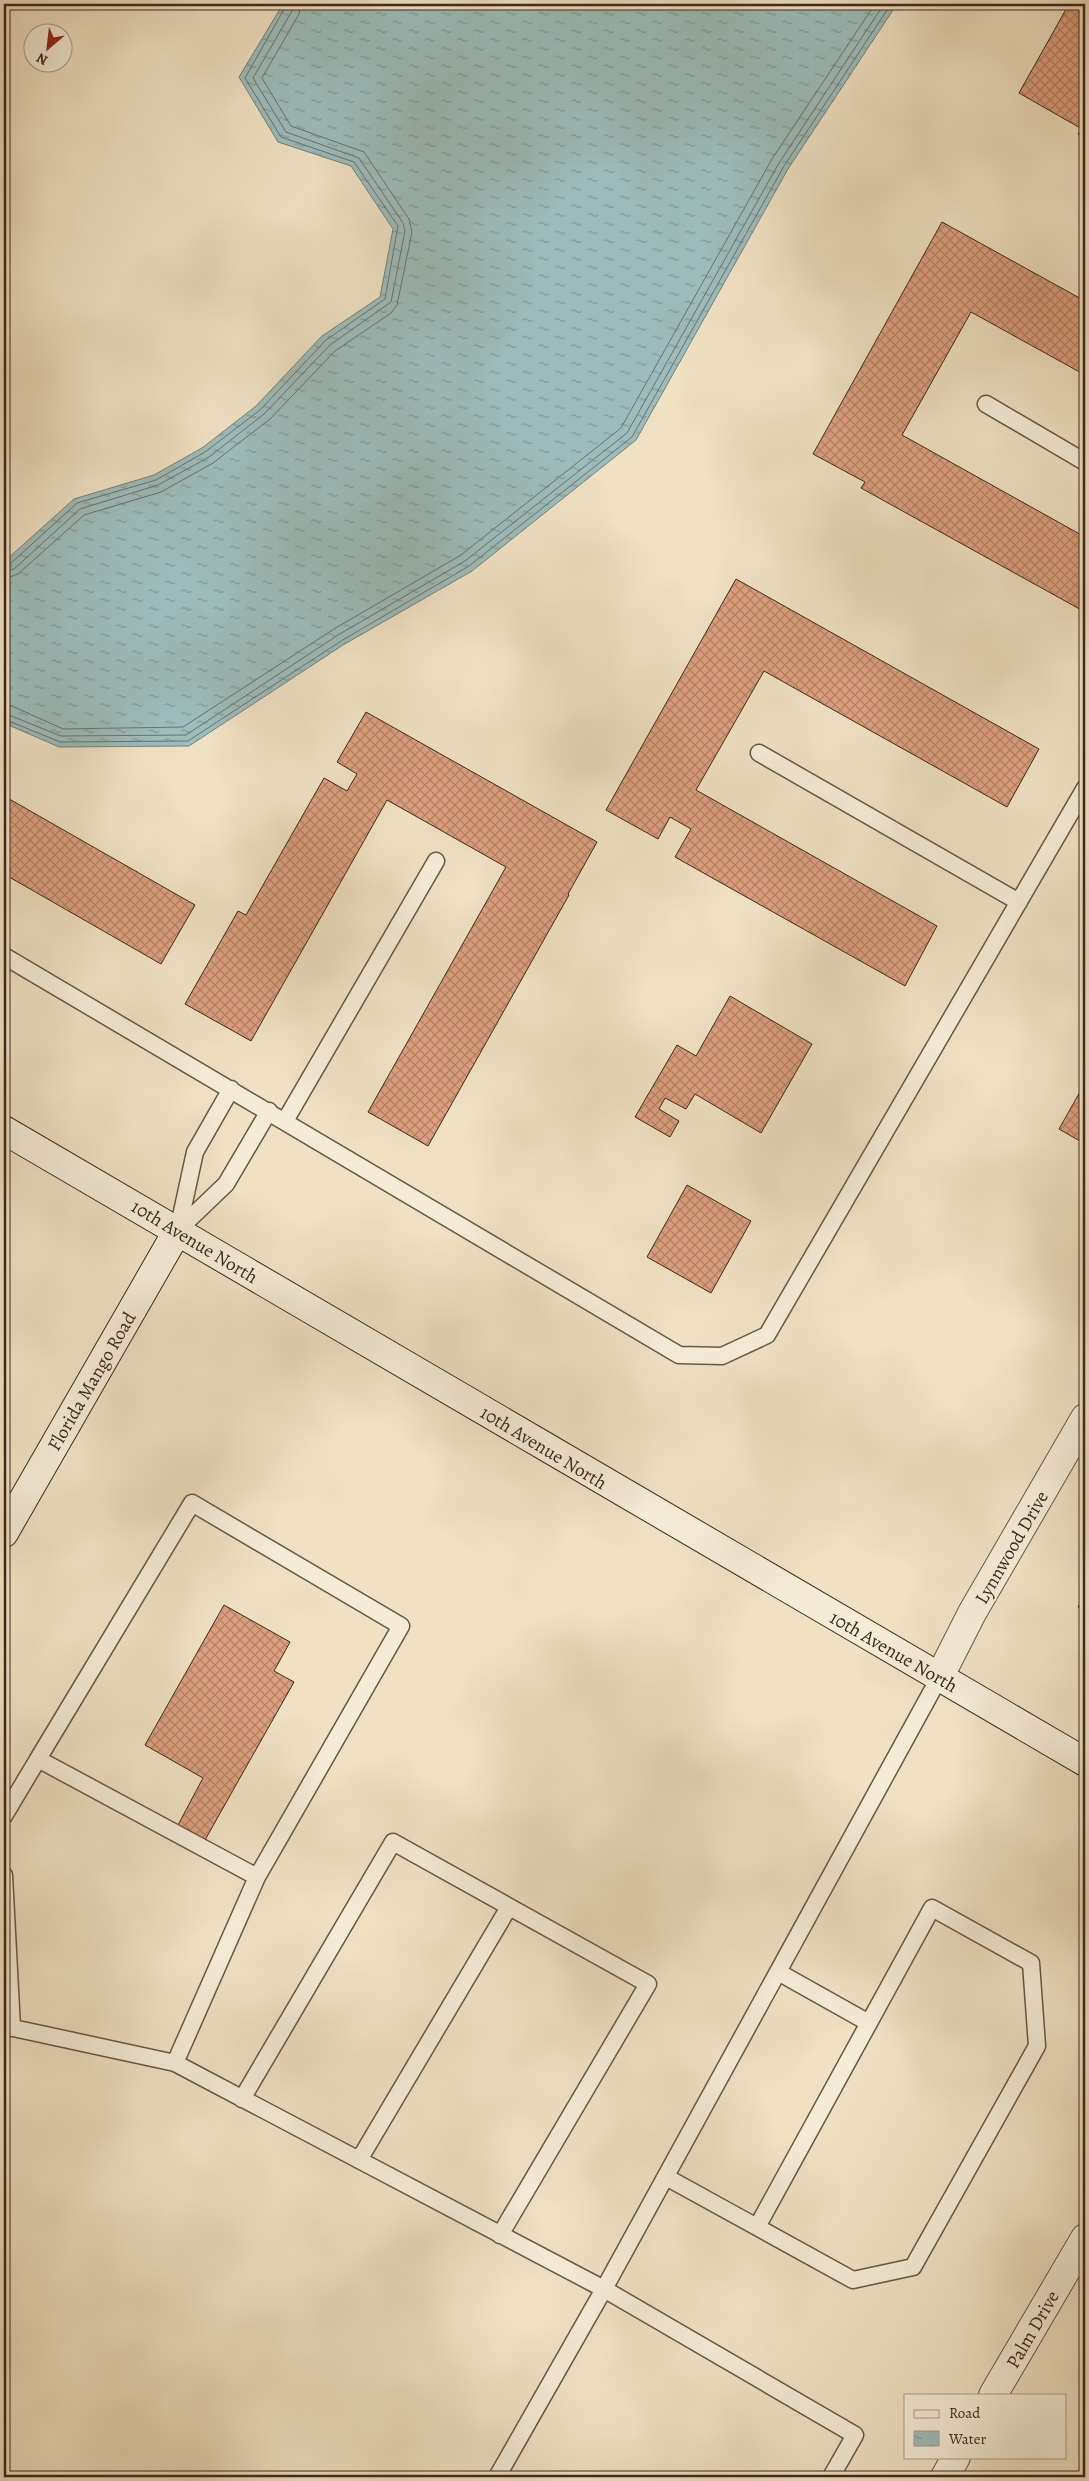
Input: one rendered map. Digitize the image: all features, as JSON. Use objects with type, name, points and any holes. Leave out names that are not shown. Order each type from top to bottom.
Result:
[{"type":"street","name":"10th Avenue North","points":[[4,1130],[1085,1762]]},
{"type":"street","name":"Florida Mango Road","points":[[4,1533],[178,1230]]},
{"type":"street","name":"Lynnwood Drive","points":[[939,1678],[972,1613],[1085,1418]]},
{"type":"street","name":"Palm Drive","points":[[994,2394],[1085,2238]]},
{"type":"lane","points":[[986,404],[1085,462]]},
{"type":"lane","points":[[759,753],[1019,902]]},
{"type":"lane","points":[[4,956],[679,1355],[722,1356],[767,1335],[1085,788]]},
{"type":"lane","points":[[285,1121],[436,861]]},
{"type":"lane","points":[[178,1230],[195,1152],[231,1089]]},
{"type":"lane","points":[[178,1230],[226,1184],[269,1112]]},
{"type":"lane","points":[[4,1816],[192,1503],[401,1626],[257,1877],[175,2063]]},
{"type":"lane","points":[[496,2477],[604,2289],[939,1678]]},
{"type":"lane","points":[[38,1759],[257,1877]]},
{"type":"lane","points":[[242,2099],[393,1842],[648,1984],[500,2235]]},
{"type":"lane","points":[[4,1875],[8,2027],[175,2063],[604,2289],[855,2435],[831,2477]]},
{"type":"lane","points":[[359,2160],[509,1907]]},
{"type":"lane","points":[[666,2176],[853,2280],[913,2267],[1037,2046],[1031,1962],[932,1908],[757,2226]]},
{"type":"lane","points":[[778,1972],[869,2023]]},
{"type":"water","points":[[283,4],[897,4],[788,169],[636,440],[472,571],[343,645],[189,746],[59,747],[4,723],[4,560],[74,499],[154,475],[202,448],[256,406],[322,336],[380,297],[393,229],[351,166],[278,142],[239,77]]},
{"type":"building","points":[[1069,4],[1085,4],[1085,138],[1078,134],[1082,129],[1019,93]]},
{"type":"building","points":[[942,222],[1085,301],[1085,375],[971,312],[902,435],[1085,537],[1085,612],[861,488],[865,482],[813,454]]},
{"type":"building","points":[[736,579],[1039,749],[1007,807],[764,671],[696,790],[937,926],[905,986],[675,857],[691,829],[670,817],[658,839],[606,810]]},
{"type":"building","points":[[366,712],[597,842],[428,1146],[368,1112],[506,867],[387,800],[251,1041],[185,1004],[238,911],[246,915],[324,778],[347,791],[357,774],[337,762]]},
{"type":"building","points":[[4,796],[195,905],[161,964],[4,874]]},
{"type":"building","points":[[730,996],[812,1044],[761,1133],[695,1094],[686,1109],[665,1098],[659,1109],[679,1121],[670,1137],[635,1117],[677,1045],[696,1056]]},
{"type":"building","points":[[1085,1083],[1085,1144],[1059,1129]]},
{"type":"building","points":[[687,1185],[751,1221],[711,1293],[647,1257]]},
{"type":"building","points":[[1085,1595],[1085,1611],[1078,1607]]},
{"type":"building","points":[[224,1605],[290,1642],[274,1671],[294,1682],[205,1840],[178,1825],[203,1778],[145,1745]]}]
